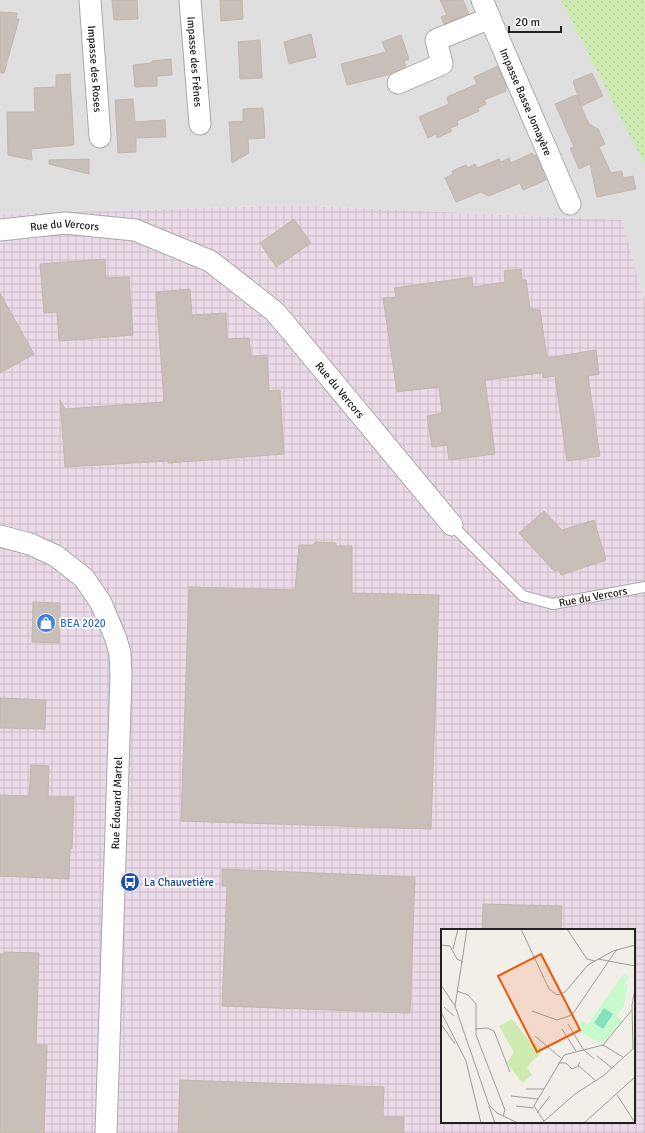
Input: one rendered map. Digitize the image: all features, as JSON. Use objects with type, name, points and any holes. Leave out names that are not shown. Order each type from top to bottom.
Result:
[{"type":"street","name":"Impasse des Roses","points":[[90,0],[100,137]]},
{"type":"street","name":"Impasse des Frênes","points":[[190,0],[200,124]]},
{"type":"street","points":[[398,83],[442,64],[436,40],[486,9]]},
{"type":"street","name":"Impasse Basse Jomayère","points":[[486,9],[570,204]]},
{"type":"street","name":"Rue du Vercors","points":[[0,230],[65,223],[134,230],[210,261],[274,311],[452,525]]},
{"type":"street","name":"Rue Édouard Martel","points":[[0,536],[30,544],[56,556],[84,578],[101,603],[120,653],[121,685],[106,1133]]},
{"type":"lane","name":"Rue du Vercors","points":[[452,525],[523,596],[553,604],[645,587]]},
{"type":"shaded area","points":[[0,0],[645,0],[645,303],[622,220],[293,205],[0,214]]},
{"type":"shaded area","points":[[293,205],[622,220],[645,303],[645,1133],[0,1133],[0,214]]},
{"type":"green space","points":[[561,0],[645,0],[645,165]]},
{"type":"building","points":[[112,0],[137,0],[138,19],[114,20]]},
{"type":"building","points":[[220,0],[242,0],[243,19],[221,21]]},
{"type":"building","points":[[440,0],[463,0],[469,14],[444,24],[441,17],[447,15]]},
{"type":"building","points":[[0,12],[17,13],[16,19],[19,19],[4,73],[0,73]]},
{"type":"building","points":[[311,34],[316,57],[289,64],[284,42]]},
{"type":"building","points":[[401,35],[409,59],[404,61],[406,67],[391,74],[347,85],[341,64],[386,52],[382,42]]},
{"type":"building","points":[[260,40],[262,78],[240,79],[238,42]]},
{"type":"building","points":[[171,59],[172,75],[157,76],[157,86],[135,87],[133,65]]},
{"type":"building","points":[[498,66],[507,87],[505,88],[506,91],[484,100],[486,104],[478,108],[479,111],[457,121],[458,125],[450,128],[452,131],[437,138],[436,134],[428,138],[419,117],[449,104],[447,97],[477,84],[474,77]]},
{"type":"building","points":[[592,73],[603,96],[581,106],[573,81]]},
{"type":"building","points":[[70,74],[74,145],[31,149],[32,160],[8,155],[7,112],[35,112],[34,88],[56,87],[56,75]]},
{"type":"building","points":[[576,95],[589,124],[598,129],[605,144],[599,147],[611,173],[622,171],[623,178],[633,176],[636,189],[597,197],[590,164],[579,169],[570,148],[574,147],[555,104]]},
{"type":"building","points":[[133,99],[135,122],[165,120],[166,137],[136,138],[136,152],[118,153],[115,100]]},
{"type":"building","points":[[263,108],[265,138],[248,139],[249,153],[232,163],[229,122],[243,121],[243,109]]},
{"type":"building","points":[[532,153],[533,156],[536,155],[546,180],[523,190],[520,183],[489,196],[481,192],[456,202],[445,178],[453,174],[452,171],[466,165],[467,168],[475,164],[477,168],[499,159],[501,162],[509,158],[511,163]]},
{"type":"building","points":[[89,159],[89,174],[49,164],[49,160]]},
{"type":"building","points":[[294,219],[311,243],[276,267],[260,243]]},
{"type":"building","points":[[105,259],[106,278],[129,277],[133,335],[59,341],[57,312],[44,313],[40,264]]},
{"type":"building","points":[[521,269],[522,280],[526,280],[530,309],[540,310],[547,358],[596,350],[599,374],[588,376],[600,456],[567,461],[555,376],[543,378],[542,373],[485,380],[495,454],[449,460],[447,445],[432,447],[427,416],[442,413],[439,387],[397,392],[383,298],[396,297],[394,288],[472,277],[473,287],[505,282],[504,271]]},
{"type":"building","points":[[190,289],[192,315],[226,313],[227,339],[249,338],[251,356],[267,355],[269,391],[280,390],[284,454],[168,463],[168,461],[65,467],[60,400],[65,409],[164,402],[156,292]]},
{"type":"building","points":[[0,293],[34,354],[0,373]]},
{"type":"building","points":[[544,511],[562,530],[594,520],[606,560],[561,575],[559,570],[554,571],[519,533]]},
{"type":"building","points":[[315,542],[336,543],[336,546],[352,546],[352,593],[439,595],[431,829],[181,821],[189,587],[295,590],[299,545],[314,545]]},
{"type":"building","name":"BEA 2020","points":[[33,602],[60,603],[59,643],[32,642]]},
{"type":"building","points":[[0,698],[46,700],[45,729],[0,728]]},
{"type":"building","points":[[31,765],[49,766],[48,797],[74,797],[69,879],[0,876],[0,795],[29,796]]},
{"type":"building","points":[[222,869],[415,877],[410,1013],[222,1006],[227,886],[222,886]]},
{"type":"building","points":[[483,904],[562,906],[561,929],[482,929]]},
{"type":"building","points":[[5,952],[39,953],[36,1045],[47,1045],[44,1133],[0,1133],[0,954],[5,954]]},
{"type":"building","points":[[180,1080],[384,1087],[383,1117],[404,1117],[403,1133],[178,1133]]},
{"type":"place","name":"BEA 2020","points":[[46,623]]},
{"type":"place","name":"La Chauvetière","points":[[130,882]]}]
